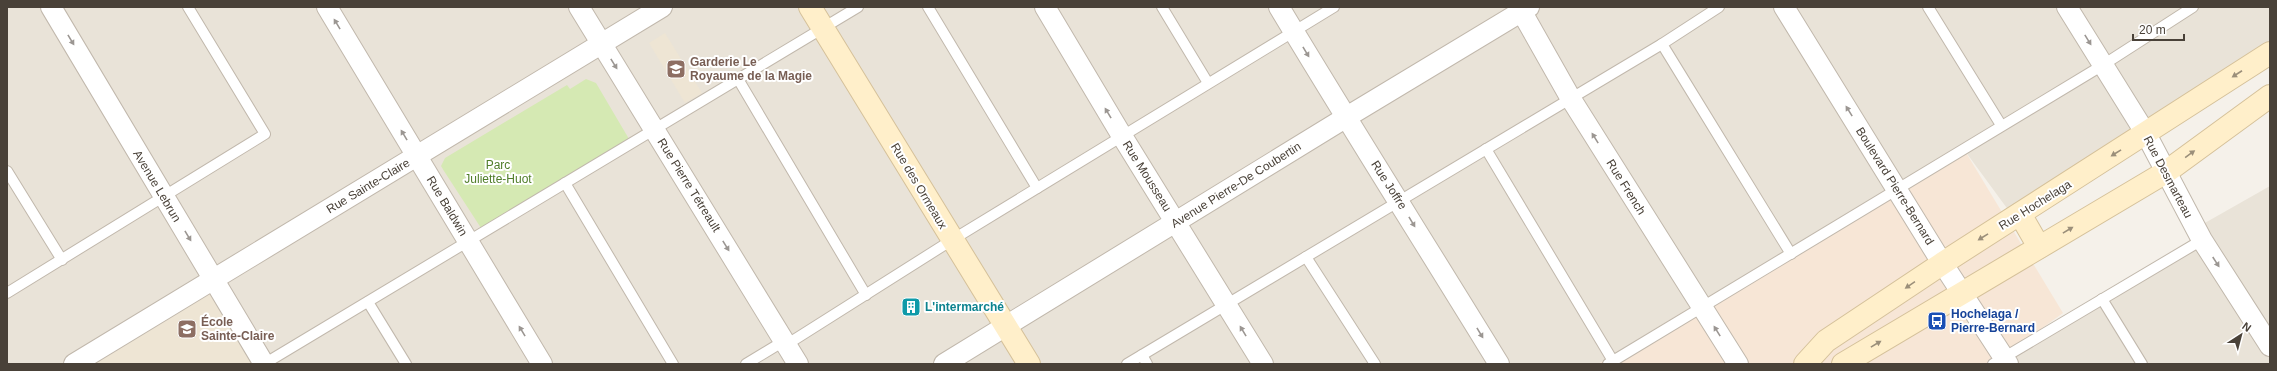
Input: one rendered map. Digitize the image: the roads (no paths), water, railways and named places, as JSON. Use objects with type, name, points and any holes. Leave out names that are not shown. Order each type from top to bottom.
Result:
[{"type":"main road","name":"Rue des Ormeaux","points":[[810,7],[1004,326],[1029,364]]},
{"type":"main road","name":"Rue Hochelaga","points":[[1805,364],[1826,341],[1943,263],[2270,53]]},
{"type":"main road","points":[[1843,364],[2166,172],[2270,96]]},
{"type":"main road","points":[[2020,214],[2040,247]]},
{"type":"street","name":"Avenue Lebrun","points":[[51,7],[264,364]]},
{"type":"street","name":"Rue Baldwin","points":[[327,7],[542,364]]},
{"type":"street","name":"Rue Pierre Tétreault","points":[[579,7],[798,364]]},
{"type":"street","name":"Rue Sainte-Claire","points":[[74,364],[417,156],[601,42],[662,7]]},
{"type":"street","name":"Rue Mousseau","points":[[1045,7],[1122,136],[1263,364]]},
{"type":"street","name":"Rue Joffre","points":[[1279,7],[1345,118],[1399,201],[1499,364]]},
{"type":"street","name":"Boulevard Pierre-Bernard","points":[[1784,7],[1962,292],[2002,362]]},
{"type":"street","name":"Rue Desmarteau","points":[[2067,7],[2146,134],[2202,240],[2270,346]]},
{"type":"street","name":"Rue French","points":[[1523,9],[1570,98],[1738,364]]},
{"type":"street","name":"Avenue Pierre-De Coubertin","points":[[944,364],[1523,9]]},
{"type":"lane","points":[[7,293],[264,134],[188,7]]},
{"type":"lane","points":[[264,364],[858,7]]},
{"type":"lane","points":[[928,7],[1037,188]]},
{"type":"lane","points":[[1162,7],[1208,84]]},
{"type":"lane","points":[[746,364],[785,343],[866,295],[952,240],[1334,7]]},
{"type":"lane","points":[[1127,364],[1144,360],[1227,304],[1662,44],[1719,7]]},
{"type":"lane","points":[[1928,7],[2001,125]]},
{"type":"lane","points":[[1486,149],[1610,363],[2001,125],[2103,65],[2193,7]]},
{"type":"lane","points":[[1662,44],[1791,254]]},
{"type":"lane","points":[[738,79],[866,295]]},
{"type":"lane","points":[[7,171],[62,260]]},
{"type":"lane","points":[[565,183],[673,364]]},
{"type":"lane","points":[[2002,362],[2102,299],[2202,240]]},
{"type":"lane","points":[[1306,257],[1374,364]]},
{"type":"lane","points":[[2102,299],[2142,364]]},
{"type":"lane","points":[[368,302],[406,364]]},
{"type":"place","name":"Garderie Le Royaume de la Magie","points":[[676,69]]},
{"type":"place","name":"L'intermarché","points":[[911,307]]},
{"type":"place","name":"Hochelaga / Pierre-Bernard","points":[[1937,321]]},
{"type":"place","name":"École Sainte-Claire","points":[[187,329]]},
{"type":"park label","name":"Parc Juliette-Huot","points":[[498,172]]}]
